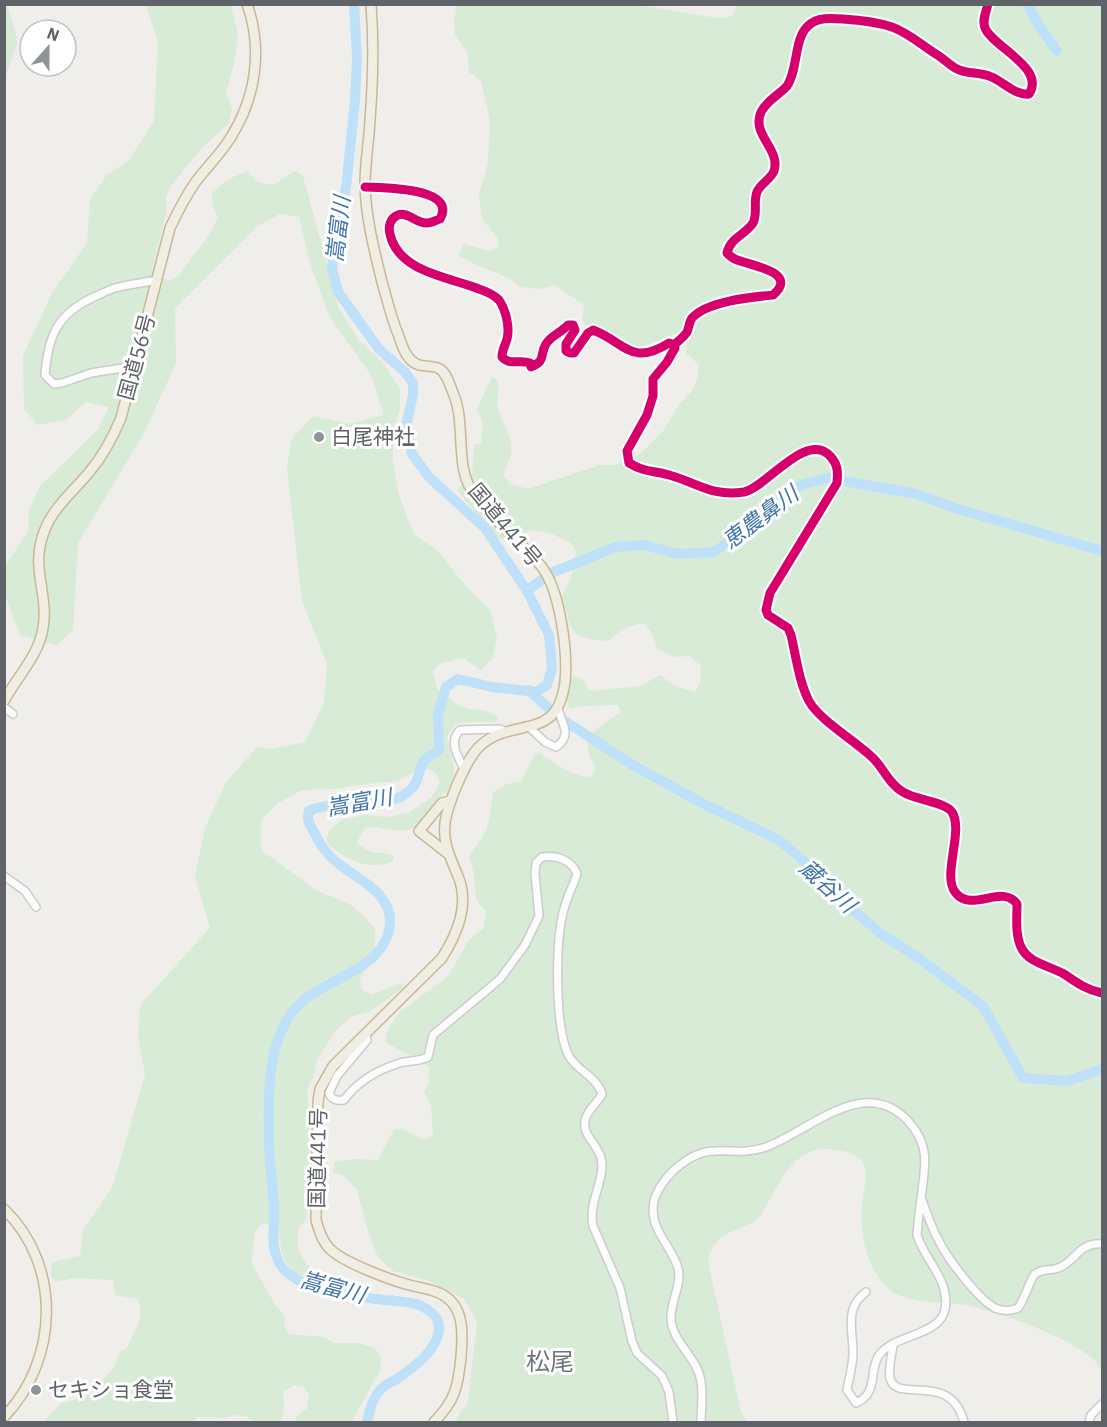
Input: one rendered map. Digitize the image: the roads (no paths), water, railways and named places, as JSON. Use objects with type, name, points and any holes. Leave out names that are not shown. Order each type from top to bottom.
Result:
[{"type":"highway","name":"国道56号","points":[[4,701],[39,643],[44,627],[37,562],[45,528],[54,513],[110,445],[121,418],[140,350],[170,228],[179,207],[230,139],[250,96],[256,55],[248,4]]},
{"type":"highway","name":"国道441号","points":[[371,4],[373,73],[365,187],[367,221],[389,308],[405,352],[411,361],[440,369],[446,376],[456,399],[465,476],[470,487],[497,520],[543,568],[562,623],[566,667],[565,682],[558,709],[552,716],[489,739],[471,755],[464,769],[451,801],[444,829],[448,854],[460,878],[463,902],[460,922],[453,942],[442,958],[333,1066],[320,1089],[316,1220],[320,1234],[328,1248],[340,1257],[398,1281],[442,1294],[453,1304],[460,1317],[463,1336],[458,1384],[447,1410],[434,1422]]},
{"type":"highway","name":"国道441号","points":[[448,854],[419,831],[442,803],[451,801]]},
{"type":"highway","points":[[4,1209],[25,1234],[37,1258],[46,1289],[47,1318],[44,1343],[34,1375],[25,1391],[4,1417]]},
{"type":"street","points":[[365,187],[428,194],[439,199],[443,214],[440,219],[428,223],[420,222],[405,214],[398,214],[393,218],[390,233],[394,245],[413,265],[465,283],[498,299],[504,309],[508,325],[508,338],[502,350],[502,357],[506,361],[524,361],[530,363],[531,367],[539,363],[545,345],[568,325],[573,325],[575,330],[566,344],[566,351],[570,353],[574,352],[588,333],[593,330],[636,354],[669,344],[674,345],[686,335],[691,319],[700,312],[721,303],[773,295],[777,292],[780,284],[778,277],[771,270],[735,260],[727,253],[728,247],[737,236],[750,227],[754,221],[758,189],[773,174],[775,156],[762,136],[761,112],[768,102],[787,85],[802,34],[808,26],[828,18],[893,27],[958,70],[987,75],[1014,90],[1029,94],[1034,83],[1027,71],[1015,55],[988,34],[984,26],[988,4]]},
{"type":"street","points":[[135,366],[91,373],[54,384],[45,375],[46,357],[56,328],[76,305],[115,288],[157,280]]},
{"type":"street","points":[[674,345],[672,355],[653,379],[653,396],[648,415],[627,451],[630,464],[644,472],[665,474],[685,480],[704,490],[727,493],[748,492],[786,463],[814,449],[830,455],[838,472],[837,483],[774,584],[766,610],[768,615],[788,628],[804,689],[810,703],[863,748],[900,791],[912,798],[951,809],[956,829],[951,873],[952,887],[962,899],[971,902],[1004,897],[1014,900],[1017,904],[1019,944],[1023,951],[1034,960],[1064,974],[1077,984],[1102,993]]},
{"type":"street","points":[[4,707],[13,714]]},
{"type":"street","points":[[528,726],[545,742],[556,747],[564,742],[566,736],[558,709]]},
{"type":"street","points":[[464,769],[455,750],[454,735],[460,730],[500,729],[507,732]]},
{"type":"street","points":[[366,1034],[368,1040],[333,1083],[329,1093],[336,1101],[344,1100],[364,1079],[400,1063],[420,1061],[428,1057],[433,1035],[500,979],[525,945],[539,916],[536,863],[542,856],[550,855],[568,862],[575,868],[577,874],[564,908],[560,928],[558,982],[564,1039],[568,1054],[575,1064],[599,1085],[602,1094],[586,1115],[584,1123],[586,1132],[601,1157],[602,1168],[591,1216],[593,1226],[620,1288],[632,1341],[637,1353],[662,1376],[669,1392],[673,1422]]},
{"type":"street","points":[[4,876],[25,891],[36,907]]},
{"type":"street","points":[[701,1422],[700,1377],[673,1328],[671,1316],[677,1295],[679,1278],[677,1267],[657,1229],[653,1214],[654,1200],[660,1187],[669,1174],[686,1159],[699,1152],[766,1147],[836,1111],[860,1103],[873,1102],[908,1121],[918,1134],[927,1161],[917,1235],[920,1247],[941,1280],[945,1291],[945,1305],[940,1322],[883,1351],[877,1358],[870,1391],[865,1399],[856,1403],[847,1390],[853,1354],[851,1314],[854,1305],[866,1292]]},
{"type":"street","points":[[921,1197],[938,1241],[967,1281],[995,1308],[1004,1310],[1018,1308],[1025,1298],[1032,1277],[1037,1272],[1057,1269],[1082,1248],[1094,1243],[1102,1244]]},
{"type":"street","points":[[893,1345],[890,1378],[894,1385],[901,1390],[932,1390],[943,1394],[956,1403],[964,1422]]},
{"type":"street","points":[[1089,1422],[1091,1415],[1102,1404]]},
{"type":"waterway","name":"嵩富川","points":[[354,4],[357,57],[355,101],[346,188],[336,226],[332,268],[338,292],[379,349],[405,372],[413,383],[413,395],[407,421],[412,454],[429,477],[485,528],[527,591],[549,635],[552,668],[547,685],[536,692],[492,687],[458,679],[446,687],[438,714],[439,750],[424,761],[413,788],[393,800],[332,805],[309,811],[308,814],[310,825],[329,855],[378,893],[389,912],[390,923],[386,940],[377,953],[365,964],[305,1000],[293,1011],[278,1040],[270,1074],[269,1092],[269,1151],[274,1202],[275,1251],[280,1264],[288,1273],[312,1286],[342,1294],[416,1304],[432,1313],[439,1324],[435,1343],[425,1356],[406,1373],[378,1392],[367,1422]]},
{"type":"waterway","points":[[1027,4],[1057,51]]},
{"type":"waterway","name":"恵農鼻川","points":[[527,591],[549,574],[615,547],[644,545],[677,554],[714,552],[767,515],[801,485],[828,478],[916,494],[955,508],[1102,551]]},
{"type":"waterway","name":"蔵谷川","points":[[529,690],[557,716],[631,764],[704,804],[779,840],[880,933],[920,959],[983,1006],[1023,1078],[1067,1081],[1102,1069]]},
{"type":"place","name":"白尾神社","points":[[319,437]]},
{"type":"place","name":"セキショ食堂","points":[[36,1390]]},
{"type":"district","name":"松尾","points":[[550,1362]]}]
